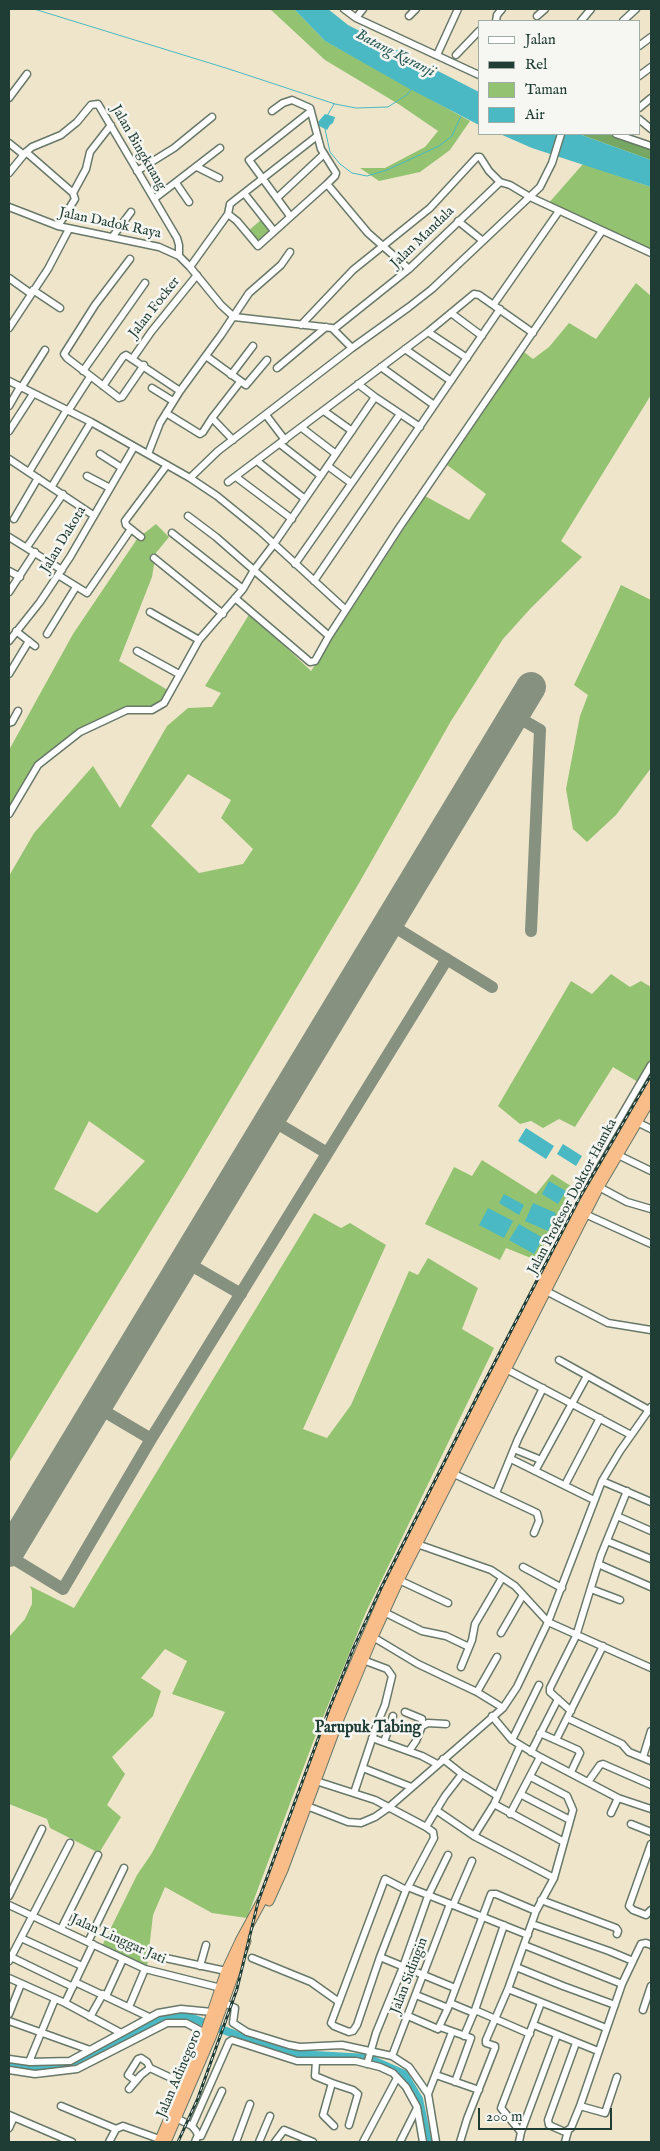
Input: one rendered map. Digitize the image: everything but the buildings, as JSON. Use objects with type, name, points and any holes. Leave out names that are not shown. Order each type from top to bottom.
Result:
[{"type":"highway","name":"Jalan Profesor Doktor Hamka","points":[[523,1326],[546,1290],[585,1198],[651,1084]]},
{"type":"highway","name":"Jalan Profesor Doktor Hamka","points":[[523,1326],[566,1243],[585,1214],[651,1098]]},
{"type":"highway","points":[[214,2014],[226,1972],[240,1941],[268,1896],[336,1718],[400,1574],[471,1428],[506,1369],[523,1326]]},
{"type":"highway","points":[[479,1414],[523,1326]]},
{"type":"highway","points":[[214,2014],[223,2002],[245,1943],[268,1896],[307,1806],[336,1718],[364,1660],[400,1574],[452,1474],[471,1428]]},
{"type":"highway","name":"Jalan Adinegoro","points":[[162,2141],[176,2118],[214,2014]]},
{"type":"highway","name":"Jalan Adinegoro","points":[[162,2141],[187,2086]]},
{"type":"street","points":[[344,9],[356,18],[478,75]]},
{"type":"street","points":[[356,18],[363,9]]},
{"type":"street","points":[[409,16],[416,9]]},
{"type":"street","points":[[437,55],[458,9]]},
{"type":"street","points":[[494,20],[502,9]]},
{"type":"street","points":[[537,16],[545,9]]},
{"type":"street","points":[[582,20],[591,9]]},
{"type":"street","points":[[624,20],[636,9]]},
{"type":"street","points":[[456,55],[478,32]]},
{"type":"street","points":[[640,45],[651,37]]},
{"type":"street","points":[[640,75],[651,67]]},
{"type":"street","points":[[9,98],[28,74]]},
{"type":"street","points":[[640,105],[651,98]]},
{"type":"street","points":[[228,214],[237,221],[257,246],[335,176],[336,173],[323,155],[311,111],[306,106],[292,100],[283,103],[272,112]]},
{"type":"street","name":"Jalan Bingkuang","points":[[25,153],[32,147],[52,140],[67,130],[93,104],[98,104],[177,238],[180,248],[179,256]]},
{"type":"street","points":[[290,216],[249,162],[311,111]]},
{"type":"street","points":[[137,171],[174,148],[212,117]]},
{"type":"street","points":[[640,120],[651,129]]},
{"type":"street","points":[[73,193],[86,169],[90,152],[112,126]]},
{"type":"street","points":[[190,478],[201,465],[233,440],[352,348],[410,307],[483,241],[530,197],[543,182],[552,163],[561,135]]},
{"type":"street","points":[[619,135],[651,146]]},
{"type":"street","points":[[190,267],[228,214],[230,204],[317,136]]},
{"type":"street","points":[[9,143],[25,153],[73,193],[76,199],[58,226]]},
{"type":"street","points":[[154,200],[220,148]]},
{"type":"street","points":[[9,174],[25,153]]},
{"type":"street","points":[[277,198],[323,155]]},
{"type":"street","points":[[301,324],[353,270],[430,208],[477,157],[480,157],[489,171],[500,182],[510,184],[530,197],[651,253]]},
{"type":"street","points":[[197,167],[219,178]]},
{"type":"street","name":"Jalan Mandala","points":[[334,329],[409,269],[500,182]]},
{"type":"street","points":[[176,183],[189,202]]},
{"type":"street","points":[[327,184],[368,233],[409,269]]},
{"type":"street","points":[[244,192],[274,231]]},
{"type":"street","name":"Jalan Dadok Raya","points":[[9,206],[69,229],[159,246],[179,256],[234,317]]},
{"type":"street","points":[[494,304],[559,211]]},
{"type":"street","points":[[113,236],[131,212]]},
{"type":"street","points":[[458,221],[483,241]]},
{"type":"street","points":[[9,328],[48,269],[69,229]]},
{"type":"street","points":[[236,598],[310,662],[315,661],[346,610],[602,231]]},
{"type":"street","points":[[148,454],[166,413],[180,391],[249,294],[281,265],[290,252]]},
{"type":"street","points":[[130,259],[95,305],[64,352],[65,356],[118,398],[121,398],[144,366]]},
{"type":"street","name":"Jalan Focker","points":[[133,358],[151,332],[197,275]]},
{"type":"street","points":[[9,278],[60,308]]},
{"type":"street","points":[[83,371],[145,283]]},
{"type":"street","points":[[228,482],[428,332],[474,294],[479,294],[533,333]]},
{"type":"street","points":[[314,581],[500,309]]},
{"type":"street","points":[[451,313],[482,336]]},
{"type":"street","points":[[234,317],[245,320],[301,324],[334,329],[352,348]]},
{"type":"street","points":[[277,368],[326,327]]},
{"type":"street","points":[[428,332],[467,358]]},
{"type":"street","points":[[231,375],[254,346]]},
{"type":"street","points":[[405,349],[451,381]]},
{"type":"street","points":[[9,406],[45,350]]},
{"type":"street","points":[[103,386],[124,356],[128,355],[180,391]]},
{"type":"street","points":[[206,356],[240,382],[248,384],[268,360]]},
{"type":"street","points":[[381,367],[434,405]]},
{"type":"street","points":[[29,472],[90,377]]},
{"type":"street","points":[[9,381],[91,422],[190,478],[242,516],[346,610]]},
{"type":"street","points":[[166,413],[200,434],[240,382]]},
{"type":"street","points":[[358,384],[420,426]]},
{"type":"street","points":[[152,388],[173,401]]},
{"type":"street","points":[[9,431],[32,394]]},
{"type":"street","points":[[9,814],[28,779],[42,762],[80,732],[131,709],[152,710],[158,708],[166,700],[179,674],[200,640],[236,598],[375,397]]},
{"type":"street","points":[[324,411],[352,431]]},
{"type":"street","points":[[296,564],[400,414]]},
{"type":"street","points":[[266,415],[282,442],[321,476]]},
{"type":"street","points":[[212,418],[233,440]]},
{"type":"street","points":[[52,486],[91,422]]},
{"type":"street","points":[[302,428],[336,454]]},
{"type":"street","name":"Jalan Dakota","points":[[9,641],[40,602],[79,543],[93,515],[134,447]]},
{"type":"street","points":[[100,454],[122,468]]},
{"type":"street","points":[[9,459],[93,515]]},
{"type":"street","points":[[257,461],[305,499]]},
{"type":"street","points":[[141,537],[125,524],[125,521],[167,465]]},
{"type":"street","points":[[328,466],[351,483]]},
{"type":"street","points":[[87,476],[110,488]]},
{"type":"street","points":[[236,477],[292,519]]},
{"type":"street","points":[[14,519],[38,478]]},
{"type":"street","points":[[27,547],[63,494]]},
{"type":"street","points":[[188,516],[216,537],[329,636]]},
{"type":"street","points":[[9,537],[35,552],[76,587],[87,593],[131,529]]},
{"type":"street","points":[[172,533],[242,589]]},
{"type":"street","points":[[9,592],[35,552]]},
{"type":"street","points":[[154,558],[223,614]]},
{"type":"street","points":[[9,570],[20,577]]},
{"type":"street","points":[[47,634],[76,587]]},
{"type":"street","points":[[150,612],[200,640]]},
{"type":"street","points":[[9,674],[32,643],[16,631]]},
{"type":"street","points":[[137,651],[179,674]]},
{"type":"street","points":[[9,723],[12,722],[18,712]]},
{"type":"street","points":[[579,1188],[651,1065]]},
{"type":"street","points":[[637,1122],[651,1129]]},
{"type":"street","points":[[618,1155],[651,1171]]},
{"type":"street","points":[[599,1187],[627,1202],[651,1209]]},
{"type":"street","points":[[585,1214],[651,1244]]},
{"type":"street","points":[[546,1290],[608,1323],[651,1330]]},
{"type":"street","points":[[307,1806],[348,1822],[362,1823],[388,1808],[443,1758],[503,1708],[517,1687],[548,1622],[602,1481],[650,1409],[560,1360]]},
{"type":"street","points":[[506,1369],[631,1435]]},
{"type":"street","points":[[535,1471],[587,1376]]},
{"type":"street","points":[[496,1493],[514,1449],[543,1388]]},
{"type":"street","points":[[565,1484],[600,1418]]},
{"type":"street","points":[[514,1449],[541,1460]]},
{"type":"street","points":[[511,1459],[565,1484],[594,1500]]},
{"type":"street","points":[[452,1474],[538,1514],[540,1521],[534,1533]]},
{"type":"street","points":[[602,1481],[651,1502]]},
{"type":"street","points":[[571,1711],[550,1692],[550,1688],[576,1636],[598,1564],[627,1492]]},
{"type":"street","points":[[617,1516],[651,1531]]},
{"type":"street","points":[[607,1541],[651,1559]]},
{"type":"street","points":[[417,1544],[491,1570],[515,1586],[548,1622],[651,1668]]},
{"type":"street","points":[[598,1564],[651,1587]]},
{"type":"street","points":[[523,1567],[562,1588]]},
{"type":"street","points":[[400,1574],[448,1603]]},
{"type":"street","points":[[462,1667],[475,1624],[502,1578]]},
{"type":"street","points":[[591,1588],[620,1600]]},
{"type":"street","points":[[501,1633],[523,1596]]},
{"type":"street","points":[[384,1612],[422,1631],[446,1636],[469,1647]]},
{"type":"street","points":[[373,1637],[418,1664],[477,1692],[503,1708]]},
{"type":"street","points":[[556,1740],[603,1646]]},
{"type":"street","points":[[477,1692],[497,1656]]},
{"type":"street","points":[[354,1793],[372,1738],[385,1706],[392,1674],[387,1669],[364,1660]]},
{"type":"street","points":[[512,1740],[539,1685]]},
{"type":"street","points":[[531,1752],[558,1699]]},
{"type":"street","points":[[405,1712],[422,1719],[422,1726],[416,1741],[409,1751]]},
{"type":"street","points":[[384,1742],[393,1716]]},
{"type":"street","points":[[492,1716],[512,1740],[520,1746],[618,1798],[651,1809]]},
{"type":"street","points":[[567,1718],[626,1746],[629,1752],[651,1761]]},
{"type":"street","points":[[422,1726],[428,1723],[446,1724]]},
{"type":"street","points":[[540,1733],[580,1751],[571,1772]]},
{"type":"street","points":[[643,1758],[650,1736]]},
{"type":"street","points":[[372,1738],[409,1751],[437,1764]]},
{"type":"street","points":[[474,1836],[494,1804],[496,1795],[520,1746]]},
{"type":"street","points":[[510,1814],[522,1795],[540,1757]]},
{"type":"street","points":[[443,1758],[462,1774],[496,1795]]},
{"type":"street","points":[[588,1782],[600,1765],[603,1764],[651,1785]]},
{"type":"street","points":[[363,1768],[410,1787]]},
{"type":"street","points":[[426,1827],[462,1774]]},
{"type":"street","points":[[460,2142],[466,2119],[495,2048],[495,2046],[486,2043],[536,1911],[554,1878],[573,1810],[567,1796],[531,1777]]},
{"type":"street","points":[[316,1781],[374,1800],[426,1827],[433,1832],[434,1838],[407,1889],[353,2032],[332,2024],[385,1879],[407,1889],[528,1935]]},
{"type":"street","points":[[522,1795],[570,1820]]},
{"type":"street","points":[[610,1813],[618,1798]]},
{"type":"street","points":[[494,1804],[564,1842]]},
{"type":"street","points":[[436,1810],[474,1836],[554,1878]]},
{"type":"street","points":[[631,1824],[651,1832]]},
{"type":"street","points":[[9,1896],[42,1829]]},
{"type":"street","points":[[70,1843],[10,1959],[104,1995],[149,2017]]},
{"type":"street","points":[[651,1844],[629,1906],[633,1910],[646,1915],[651,1910]]},
{"type":"street","points":[[62,1929],[98,1855]]},
{"type":"street","points":[[367,2064],[370,2051],[428,1896],[448,1855]]},
{"type":"street","name":"Jalan Sidingin","points":[[392,2056],[451,1905],[472,1861]]},
{"type":"street","points":[[65,2003],[124,1868]]},
{"type":"street","points":[[440,2027],[490,1896],[493,1893],[536,1911]]},
{"type":"street","points":[[541,1900],[616,1928],[617,1934]]},
{"type":"street","name":"Jalan Linggar Jati","points":[[9,1905],[145,1969],[221,1988]]},
{"type":"street","points":[[532,1924],[633,1961]]},
{"type":"street","points":[[464,2036],[475,2012],[504,1925]]},
{"type":"street","points":[[21,1938],[82,1966]]},
{"type":"street","points":[[565,2142],[580,2106],[622,1984],[643,1943],[651,1945]]},
{"type":"street","points":[[200,1966],[206,1945]]},
{"type":"street","points":[[524,1945],[622,1984]]},
{"type":"street","points":[[156,1956],[226,1972]]},
{"type":"street","points":[[380,1957],[455,1988]]},
{"type":"street","points":[[252,1958],[311,1982],[339,2002]]},
{"type":"street","points":[[90,2017],[124,1959]]},
{"type":"street","points":[[516,1967],[615,2005]]},
{"type":"street","points":[[129,2007],[145,1969]]},
{"type":"street","points":[[9,1978],[65,2003],[122,2033]]},
{"type":"street","points":[[9,2014],[21,1984]]},
{"type":"street","points":[[642,2010],[651,1986]]},
{"type":"street","points":[[508,1989],[606,2028]]},
{"type":"street","points":[[416,1995],[449,2006],[497,2018],[530,2034]]},
{"type":"street","points":[[29,2062],[55,1999]]},
{"type":"street","points":[[223,2002],[235,2008],[233,2023],[247,2032],[300,2047],[342,2045],[370,2051],[392,2056],[409,2067],[428,2094],[436,2142]]},
{"type":"street","points":[[521,2132],[501,2108],[541,2003]]},
{"type":"street","points":[[9,2059],[29,2062],[70,2061],[149,2017],[171,2010],[214,2014]]},
{"type":"street","points":[[408,2016],[436,2029],[440,2027],[471,2038],[455,2082]]},
{"type":"street","points":[[9,2020],[90,2050]]},
{"type":"street","points":[[9,2070],[35,2074],[77,2069],[167,2023],[186,2023],[207,2033]]},
{"type":"street","points":[[534,2025],[598,2051]]},
{"type":"street","points":[[428,2094],[452,2032]]},
{"type":"street","points":[[520,2142],[521,2132],[557,2035]]},
{"type":"street","points":[[192,2126],[229,2042],[232,2040],[297,2061],[356,2062],[387,2070],[406,2087],[417,2108],[423,2142]]},
{"type":"street","points":[[568,2131],[565,2132],[554,2128],[549,2125],[548,2120],[576,2043]]},
{"type":"street","points":[[136,2081],[128,2075],[138,2059],[141,2058],[147,2062],[150,2068],[187,2086]]},
{"type":"street","points":[[316,2061],[315,2076],[353,2090],[358,2094],[349,2125]]},
{"type":"street","points":[[129,2089],[150,2068]]},
{"type":"street","points":[[436,2075],[479,2090]]},
{"type":"street","points":[[580,2106],[605,2113],[617,2077]]},
{"type":"street","points":[[363,2142],[397,2078]]},
{"type":"street","points":[[332,2083],[323,2114],[334,2126]]},
{"type":"street","points":[[195,2142],[200,2136],[222,2091]]},
{"type":"street","points":[[236,2142],[250,2104]]},
{"type":"street","points":[[61,2106],[116,2129]]},
{"type":"street","points":[[400,2142],[417,2108]]},
{"type":"street","points":[[9,2128],[11,2116],[72,2142]]},
{"type":"street","points":[[260,2142],[270,2116]]},
{"type":"street","points":[[176,2118],[192,2126],[208,2142]]},
{"type":"street","points":[[109,2142],[116,2129],[123,2126],[162,2141]]},
{"type":"street","points":[[275,2142],[284,2130],[311,2142]]},
{"type":"green space","points":[[270,9],[294,9],[325,41],[470,121],[450,150],[420,172],[379,181],[360,168],[385,168],[425,147],[438,131],[400,105],[325,60]]},
{"type":"green space","points":[[582,135],[622,135],[651,144],[651,160]]},
{"type":"green space","points":[[583,164],[651,187],[651,256],[601,234],[547,205]]},
{"type":"green space","points":[[262,219],[272,231],[257,243],[248,231]]},
{"type":"green space","points":[[636,283],[651,296],[651,395],[561,541],[582,557],[503,639],[451,721],[359,883],[187,1172],[9,1463],[9,876],[34,833],[93,766],[120,808],[167,726],[188,708],[212,707],[221,693],[205,686],[250,613],[311,671],[425,496],[469,520],[486,494],[447,465],[524,352],[533,359],[549,347],[569,323],[596,339]],"holes":[[[188,774],[231,800],[221,818],[253,849],[243,864],[199,873],[151,826]],[[89,1121],[145,1161],[97,1213],[54,1189]]]},
{"type":"green space","points":[[156,524],[169,537],[156,553],[152,577],[119,661],[171,692],[161,709],[130,711],[78,736],[36,772],[9,816],[9,750],[73,634],[137,539]]},
{"type":"green space","points":[[621,585],[651,600],[651,768],[616,815],[587,842],[573,829],[566,789],[580,716],[588,695],[574,685]]},
{"type":"green space","points":[[611,974],[630,987],[641,981],[651,987],[651,1059],[638,1082],[613,1067],[575,1127],[559,1119],[543,1128],[531,1121],[520,1124],[498,1106],[571,981],[592,994]]},
{"type":"green space","points":[[482,1160],[536,1194],[552,1174],[574,1188],[536,1260],[506,1248],[500,1260],[425,1224],[454,1167],[472,1176]]},
{"type":"green space","points":[[314,1213],[341,1228],[350,1223],[386,1245],[303,1429],[327,1438],[351,1405],[409,1271],[418,1275],[428,1258],[478,1288],[462,1329],[494,1348],[366,1612],[315,1737],[247,1918],[212,1913],[165,1887],[153,1915],[147,1967],[102,1946],[137,1875],[152,1853],[225,1712],[172,1694],[187,1661],[165,1649],[141,1678],[161,1691],[153,1716],[112,1757],[125,1774],[107,1805],[121,1817],[99,1853],[50,1828],[47,1819],[9,1804],[9,1637],[25,1619],[32,1604],[30,1586],[74,1608]]},
{"type":"water","name":"Batang Kuranji","points":[[294,9],[328,9],[348,25],[478,91],[478,124],[408,88],[325,41]]},
{"type":"water","points":[[325,114],[335,117],[327,130],[319,126],[318,122]]},
{"type":"water","points":[[502,135],[582,135],[651,160],[651,187],[532,148]]},
{"type":"water","points":[[526,1128],[554,1146],[546,1159],[518,1141]]},
{"type":"water","points":[[563,1144],[582,1156],[576,1166],[557,1154]]},
{"type":"water","points":[[549,1181],[566,1191],[558,1204],[542,1194]]},
{"type":"water","points":[[504,1194],[524,1205],[519,1215],[499,1203]]},
{"type":"water","points":[[533,1203],[556,1213],[548,1231],[525,1221]]},
{"type":"water","points":[[488,1208],[513,1221],[504,1238],[479,1225]]},
{"type":"water","points":[[519,1224],[543,1238],[534,1254],[509,1240]]},
{"type":"waterway","points":[[34,9],[335,104],[356,108],[388,107],[408,94],[411,89]]},
{"type":"waterway","points":[[327,116],[334,104]]},
{"type":"waterway","points":[[325,129],[330,152],[340,164],[352,173],[367,176],[387,170],[439,146],[452,136],[461,116]]},
{"type":"waterway","points":[[9,2065],[61,2069],[91,2058],[160,2019],[169,2016],[187,2016],[239,2036],[296,2054],[368,2058],[404,2074],[419,2099],[428,2142]]},
{"type":"taxiway","points":[[514,715],[540,730],[531,931]]},
{"type":"taxiway","points":[[388,923],[492,987]]},
{"type":"taxiway","points":[[9,1556],[63,1589],[151,1439],[447,959]]},
{"type":"taxiway","points":[[270,1119],[327,1153]]},
{"type":"taxiway","points":[[184,1261],[241,1294]]},
{"type":"taxiway","points":[[97,1407],[151,1439]]},
{"type":"runway","points":[[9,1552],[531,687]]},
{"type":"railway","points":[[178,2142],[198,2098],[237,1989],[258,1902],[353,1649],[380,1590],[579,1199],[651,1075]]},
{"type":"district","name":"Parupuk Tabing","points":[[368,1729]]}]
